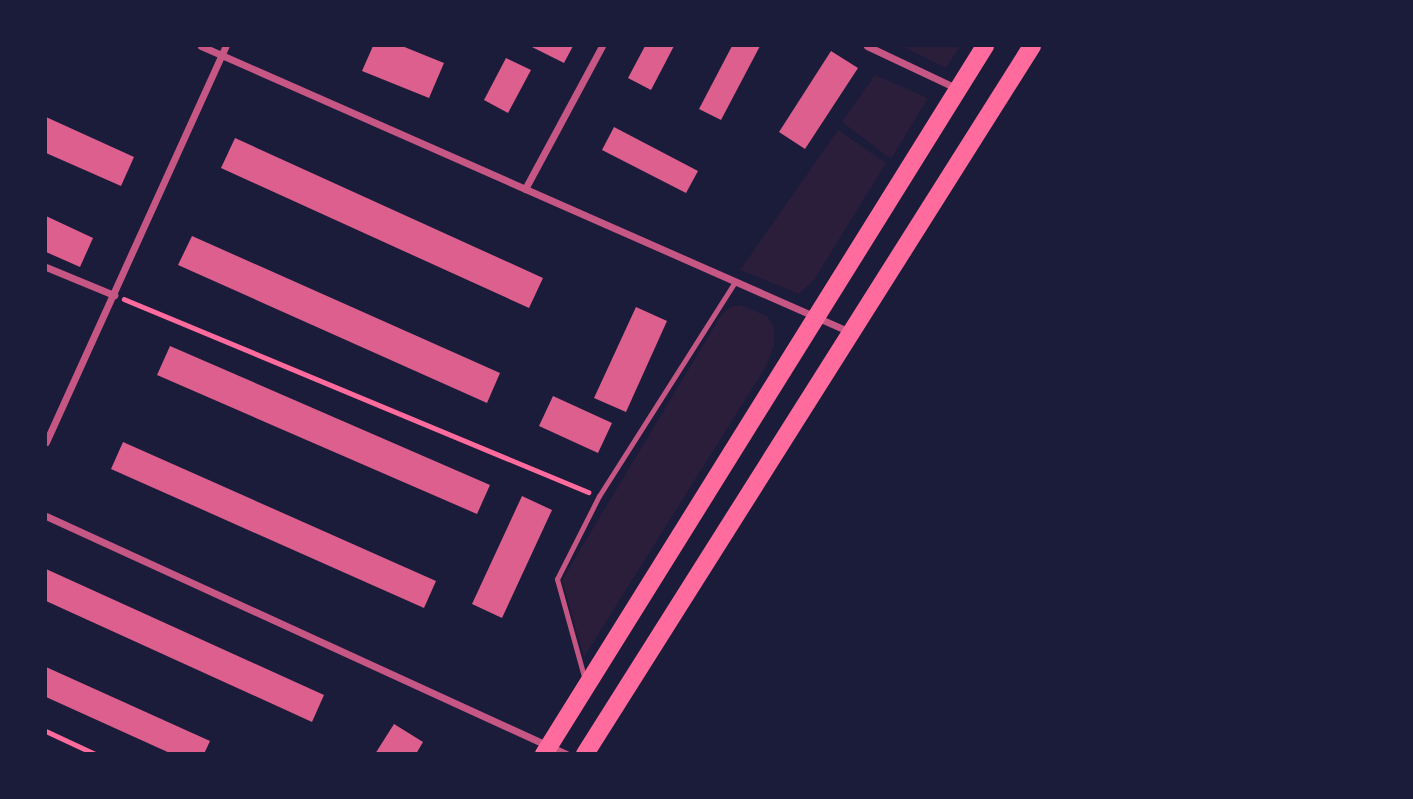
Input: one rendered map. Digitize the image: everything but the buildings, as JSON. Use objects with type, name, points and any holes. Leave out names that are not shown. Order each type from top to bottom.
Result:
[{"type":"main road","points":[[547,749],[985,46]]},
{"type":"main road","points":[[585,754],[1032,46]]},
{"type":"street","points":[[201,46],[852,333]]},
{"type":"street","points":[[46,442],[226,46]]},
{"type":"street","points":[[525,189],[602,46]]},
{"type":"street","points":[[867,46],[958,89]]},
{"type":"street","points":[[46,267],[114,295]]},
{"type":"street","points":[[46,516],[547,749],[566,754]]},
{"type":"lane","points":[[586,683],[557,579],[599,496],[736,282]]},
{"type":"path","points":[[114,295],[599,496]]},
{"type":"path","points":[[46,731],[95,754]]},
{"type":"shaded area","points":[[902,46],[960,46],[946,68]]},
{"type":"shaded area","points":[[875,75],[928,98],[891,159],[842,122]]},
{"type":"shaded area","points":[[838,130],[886,163],[814,280],[799,294],[740,270]]},
{"type":"shaded area","points":[[740,305],[767,316],[774,327],[774,346],[765,368],[584,657],[562,580],[720,317],[730,307]]}]
